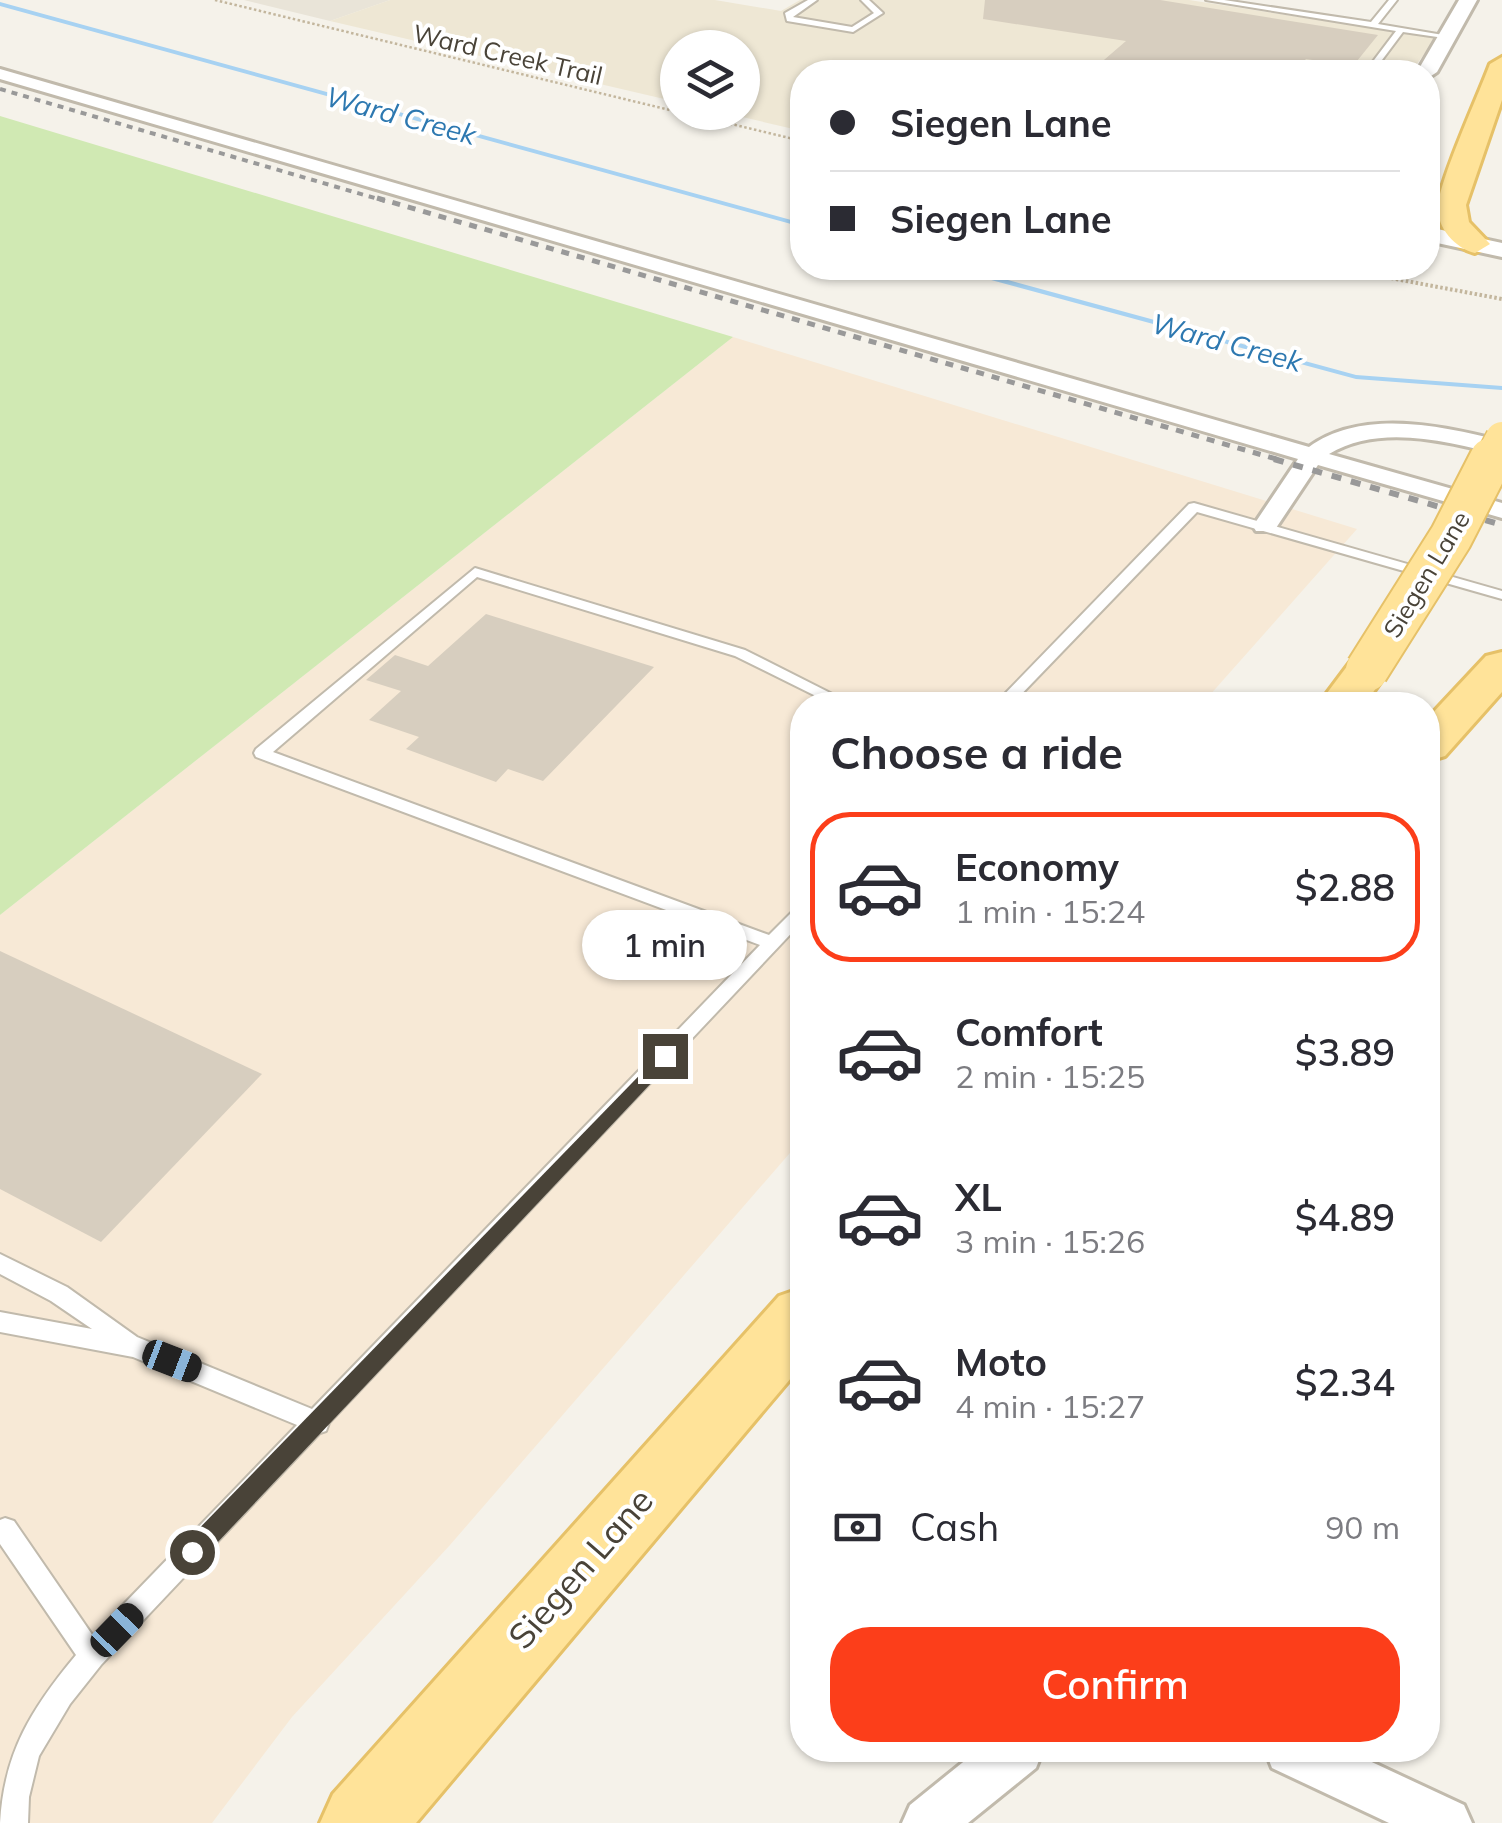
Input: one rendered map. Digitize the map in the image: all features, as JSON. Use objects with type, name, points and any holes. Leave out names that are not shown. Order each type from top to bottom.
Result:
[{"type":"main road","points":[[1488,247],[1455,225],[1452,205],[1502,64]]},
{"type":"main road","points":[[1440,183],[1461,177]]},
{"type":"main road","name":"Siegen Lane","points":[[1354,687],[1451,537],[1502,438]]},
{"type":"main road","points":[[1440,733],[1493,675]]},
{"type":"main road","name":"Siegen Lane","points":[[362,1823],[790,1330]]},
{"type":"street","points":[[1436,60],[1468,0]]},
{"type":"street","points":[[0,74],[1502,510]]},
{"type":"street","points":[[1440,237],[1488,247]]},
{"type":"street","points":[[1265,526],[1315,454],[1343,439],[1384,431],[1462,438],[1502,448]]},
{"type":"street","points":[[928,1823],[1003,1762]]},
{"type":"street","points":[[1316,1762],[1446,1823]]},
{"type":"lane","points":[[812,0],[788,14],[790,19],[853,30],[880,14],[866,0]]},
{"type":"lane","points":[[1210,0],[1451,37]]},
{"type":"lane","points":[[1372,26],[1393,0]]},
{"type":"lane","points":[[1378,60],[1401,30]]},
{"type":"lane","points":[[1015,692],[1194,506],[1502,595]]},
{"type":"lane","points":[[772,943],[262,753],[475,572],[740,653],[820,692]]},
{"type":"lane","points":[[14,1823],[13,1786],[26,1748],[52,1704],[92,1656],[790,924]]},
{"type":"lane","points":[[0,1263],[59,1294],[135,1347]]},
{"type":"lane","points":[[0,1322],[135,1347],[318,1422]]},
{"type":"lane","points":[[5,1530],[92,1656]]},
{"type":"path","name":"Ward Creek Trail","points":[[215,0],[660,107]]},
{"type":"path","name":"Ward Creek Trail","points":[[755,130],[790,138]]},
{"type":"path","points":[[1401,280],[1502,299]]},
{"type":"shaded area","points":[[244,0],[390,0],[330,21]]},
{"type":"shaded area","points":[[390,0],[715,0],[781,11],[800,0],[1189,0],[1436,38],[1420,60],[790,60],[790,128],[760,121],[760,30],[660,30],[660,98],[330,21]]},
{"type":"shaded area","points":[[733,337],[1357,529],[1213,692],[790,692],[790,1153],[450,1545],[292,1717],[212,1823],[0,1823],[0,915]]},
{"type":"green space","points":[[0,116],[733,337],[0,915]]},
{"type":"building","points":[[985,0],[1160,0],[1378,35],[1358,60],[1104,60],[1126,41],[983,19]]},
{"type":"building","points":[[486,614],[654,667],[543,781],[508,769],[496,782],[406,749],[419,737],[369,720],[401,691],[366,680],[395,655],[428,666]]},
{"type":"building","points":[[0,951],[262,1074],[101,1242],[0,1189]]},
{"type":"waterway","name":"Ward Creek","points":[[0,4],[790,222]]},
{"type":"waterway","name":"Ward Creek","points":[[1001,280],[1356,377],[1502,388]]},
{"type":"railway","points":[[0,89],[385,201]]},
{"type":"railway","points":[[377,198],[1283,461]]},
{"type":"railway","points":[[1274,459],[1502,525]]},
{"type":"route","points":[[192,1552],[665,1056]]}]
